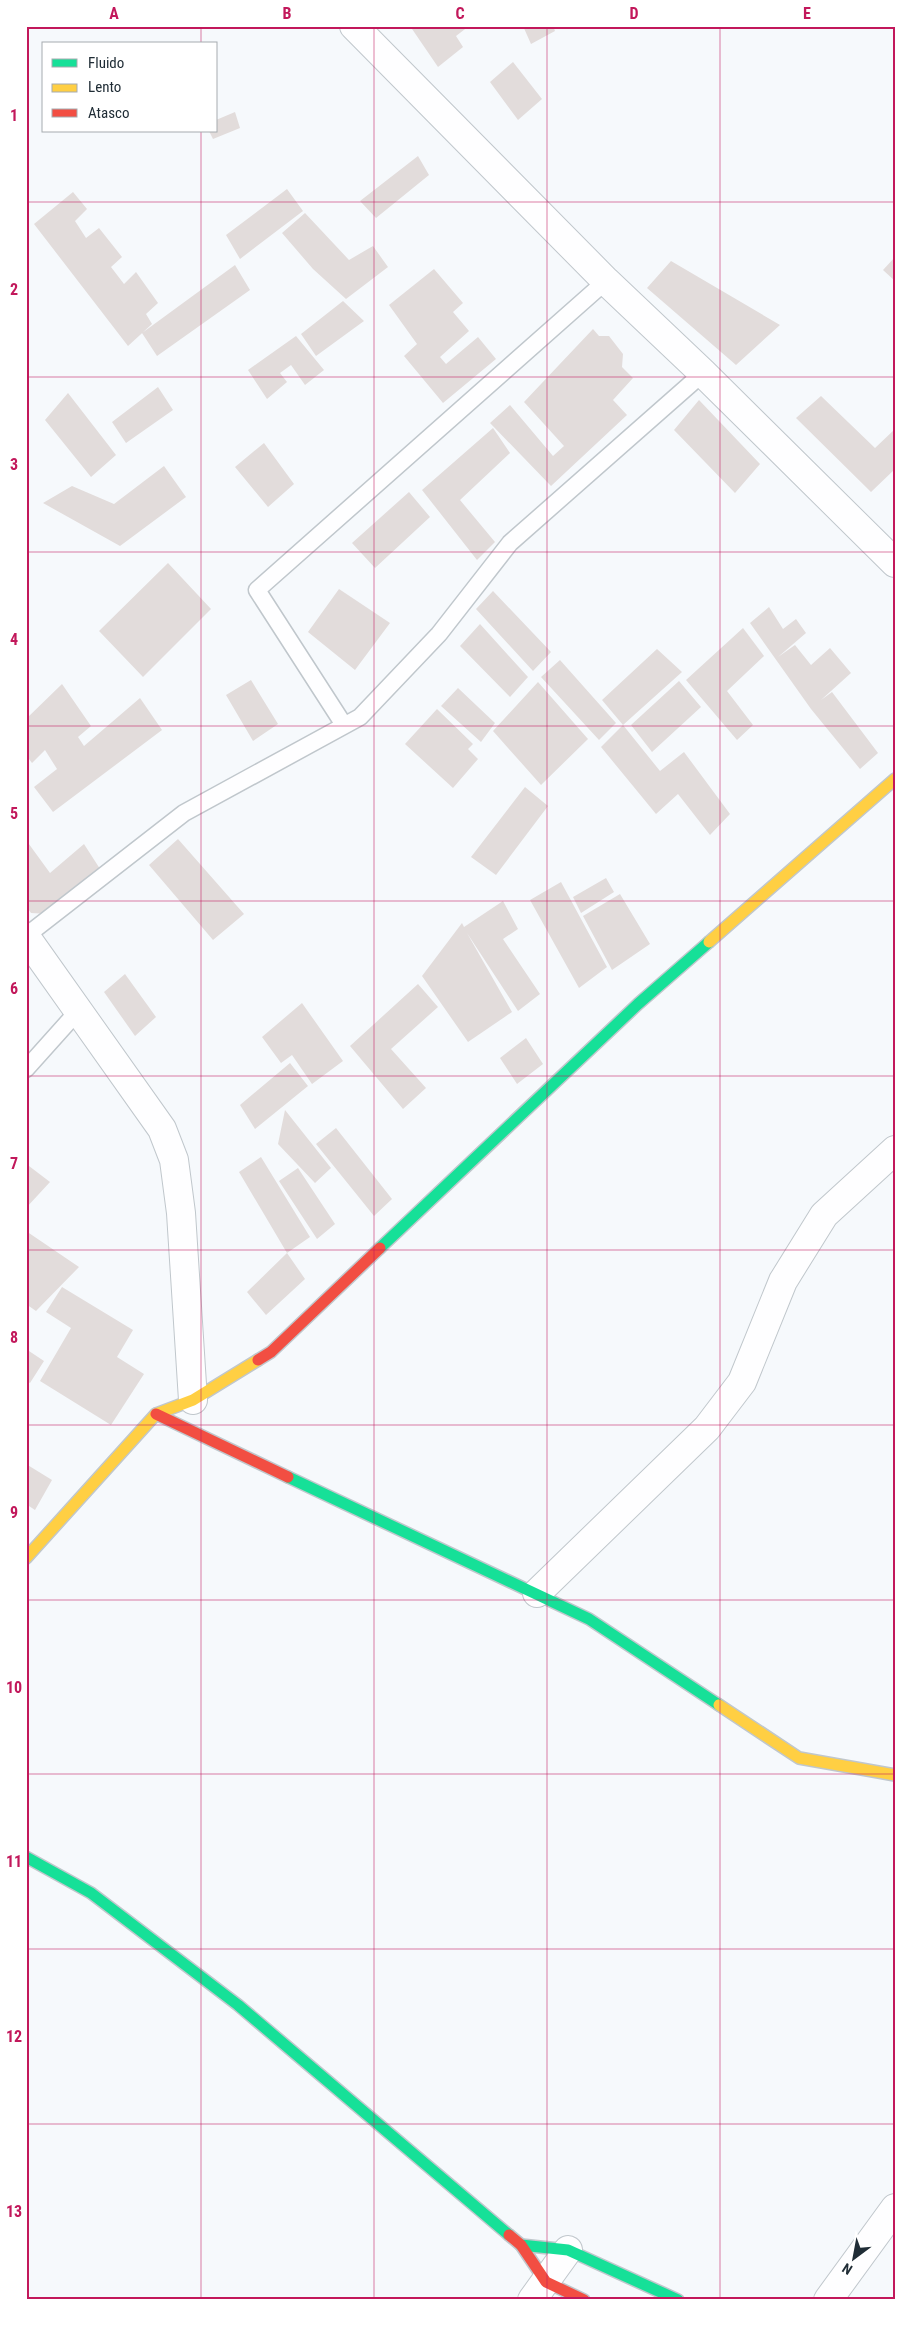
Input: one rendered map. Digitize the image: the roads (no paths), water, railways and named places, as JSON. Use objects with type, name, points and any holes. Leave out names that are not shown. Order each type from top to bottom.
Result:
[{"type":"street","points":[[354,26],[606,281],[895,563]]},
{"type":"street","points":[[26,1558],[156,1414],[193,1400],[271,1352],[638,1004],[895,779]]},
{"type":"street","points":[[26,936],[162,1129],[174,1160],[181,1213],[193,1400]]},
{"type":"street","points":[[536,1593],[707,1428],[742,1382],[783,1281],[824,1215],[895,1150]]},
{"type":"street","points":[[156,1414],[589,1619],[799,1758],[895,1775]]},
{"type":"street","points":[[26,1857],[91,1893],[238,2005],[522,2245],[539,2291]]},
{"type":"street","points":[[828,2300],[895,2208]]},
{"type":"street","points":[[522,2245],[568,2250],[678,2300]]},
{"type":"street","points":[[539,2291],[568,2250]]},
{"type":"street","points":[[539,2291],[584,2300]]},
{"type":"lane","points":[[344,725],[257,590],[606,281]]},
{"type":"lane","points":[[26,936],[184,813],[360,717],[438,634],[510,543],[703,374]]},
{"type":"lane","points":[[26,1070],[78,1011]]}]
